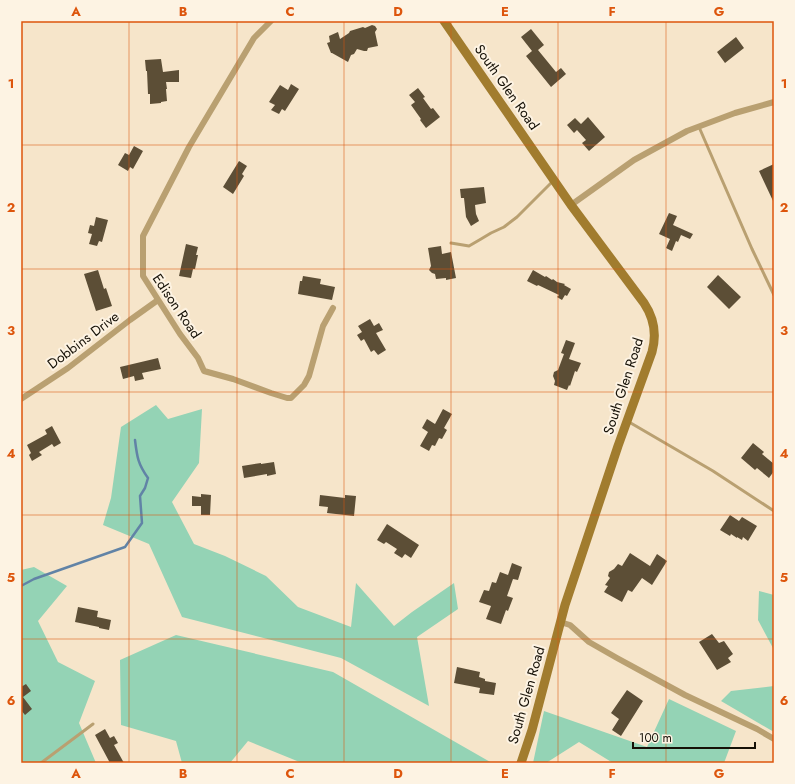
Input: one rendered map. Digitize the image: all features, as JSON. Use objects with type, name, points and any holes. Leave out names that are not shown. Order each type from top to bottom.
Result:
[{"type":"main road","name":"South Glen Road","points":[[444,21],[571,205],[644,302],[653,320],[654,326],[655,339],[652,352],[627,421],[565,605],[532,730],[521,763]]},
{"type":"street","name":"Edison Road","points":[[271,21],[254,38],[189,147],[143,236],[143,276],[180,334],[198,358],[204,371],[233,379],[287,398],[291,398],[304,386],[309,376],[323,326],[333,308]]},
{"type":"street","points":[[571,205],[634,160],[687,131],[735,113],[774,102]]},
{"type":"street","name":"Dobbins Drive","points":[[21,399],[68,368],[158,300]]},
{"type":"street","points":[[560,622],[570,625],[589,642],[624,662],[685,695],[757,729],[774,739]]},
{"type":"lane","points":[[699,127],[774,296]]},
{"type":"lane","points":[[451,243],[469,246],[504,227],[517,217],[554,180]]},
{"type":"lane","points":[[627,421],[713,471],[774,511]]},
{"type":"lane","points":[[40,763],[93,724]]},
{"type":"green space","points":[[156,405],[168,419],[202,409],[199,463],[172,502],[194,544],[225,556],[266,576],[298,607],[351,627],[356,583],[394,626],[454,583],[458,609],[417,637],[429,706],[341,658],[182,617],[149,544],[103,525],[111,498],[121,427]]},
{"type":"green space","points":[[34,567],[67,586],[38,621],[58,662],[95,681],[79,723],[96,763],[21,763],[21,570]]},
{"type":"green space","points":[[759,591],[774,595],[774,650],[758,620]]},
{"type":"green space","points":[[176,635],[333,672],[492,763],[302,763],[248,741],[230,763],[182,763],[176,741],[121,725],[120,660]]},
{"type":"green space","points":[[774,686],[774,732],[721,701],[731,691]]},
{"type":"green space","points":[[669,699],[736,731],[724,763],[613,763],[579,742],[546,763],[533,763],[544,711],[647,747]]},
{"type":"building","points":[[372,25],[377,29],[375,32],[378,46],[368,48],[367,51],[357,49],[354,54],[351,55],[348,62],[331,53],[327,43],[330,42],[329,36],[338,32],[340,39],[350,31]]},
{"type":"building","points":[[531,29],[544,45],[538,50],[556,72],[561,68],[566,74],[551,87],[526,56],[532,51],[521,37]]},
{"type":"building","points":[[736,37],[744,48],[725,63],[717,52]]},
{"type":"building","points":[[161,59],[163,72],[179,70],[179,82],[166,82],[167,101],[150,104],[145,60]]},
{"type":"building","points":[[291,84],[299,89],[285,111],[282,109],[279,114],[271,110],[275,105],[269,102],[280,85],[288,90]]},
{"type":"building","points":[[418,88],[425,97],[423,98],[431,109],[433,108],[440,117],[426,128],[411,105],[415,102],[409,95]]},
{"type":"building","points":[[588,117],[605,137],[589,151],[582,143],[586,140],[577,130],[574,133],[567,125],[575,118],[581,124]]},
{"type":"building","points":[[134,146],[143,151],[133,169],[130,167],[128,171],[118,165],[125,153],[129,155]]},
{"type":"building","points":[[239,161],[247,166],[242,174],[244,176],[233,194],[223,187]]},
{"type":"building","points":[[774,164],[774,203],[759,171]]},
{"type":"building","points":[[484,187],[486,203],[475,205],[476,214],[479,221],[471,226],[466,217],[464,198],[461,198],[460,189]]},
{"type":"building","points":[[669,213],[677,216],[673,225],[693,234],[690,239],[681,235],[678,242],[676,241],[672,251],[666,248],[670,239],[659,234]]},
{"type":"building","points":[[96,217],[108,220],[102,242],[99,241],[97,246],[89,244],[92,234],[88,233],[90,225],[94,226]]},
{"type":"building","points":[[186,244],[198,247],[195,269],[193,269],[191,278],[179,276]]},
{"type":"building","points":[[441,246],[442,254],[451,252],[456,278],[446,280],[446,278],[436,279],[435,274],[429,270],[431,266],[428,248]]},
{"type":"building","points":[[98,270],[104,289],[106,288],[112,306],[96,311],[84,274]]},
{"type":"building","points":[[533,270],[545,277],[546,276],[552,280],[553,279],[557,282],[565,284],[564,285],[571,289],[567,296],[565,295],[562,300],[557,297],[559,295],[527,281]]},
{"type":"building","points":[[718,275],[741,297],[729,309],[707,287]]},
{"type":"building","points":[[303,276],[321,279],[320,284],[335,287],[332,300],[298,294],[300,281],[302,281]]},
{"type":"building","points":[[370,319],[374,326],[379,323],[383,330],[376,333],[386,350],[378,355],[374,350],[371,352],[364,339],[361,341],[357,335],[362,332],[358,326]]},
{"type":"building","points":[[566,340],[575,343],[569,359],[581,363],[577,372],[575,371],[570,386],[569,385],[567,390],[554,385],[555,381],[553,376],[554,372],[558,370],[564,354],[561,353]]},
{"type":"building","points":[[158,358],[161,369],[142,373],[144,379],[135,381],[134,376],[123,379],[120,367]]},
{"type":"building","points":[[443,409],[452,414],[444,428],[447,430],[442,439],[439,438],[435,446],[432,445],[429,451],[420,446],[428,432],[422,428],[427,419],[435,424]]},
{"type":"building","points":[[52,426],[61,443],[54,447],[52,444],[39,452],[42,455],[32,461],[29,455],[31,453],[27,445],[47,434],[45,430]]},
{"type":"building","points":[[753,443],[764,452],[762,454],[774,464],[774,471],[769,478],[757,468],[755,470],[741,458]]},
{"type":"building","points":[[274,462],[276,474],[244,478],[242,466]]},
{"type":"building","points":[[201,494],[211,495],[210,515],[201,515],[201,506],[192,506],[192,496],[201,497]]},
{"type":"building","points":[[320,495],[345,498],[345,495],[356,496],[354,516],[327,513],[328,507],[319,506]]},
{"type":"building","points":[[730,515],[739,521],[742,517],[757,526],[748,541],[743,537],[742,540],[731,534],[730,536],[720,530]]},
{"type":"building","points":[[387,524],[419,545],[411,558],[405,554],[402,558],[394,553],[397,549],[386,542],[384,544],[377,540]]},
{"type":"building","points":[[630,553],[650,566],[657,554],[667,561],[652,585],[642,578],[632,592],[628,590],[622,602],[604,592],[608,586],[605,585],[610,578],[608,576],[609,572],[618,564],[622,566]]},
{"type":"building","points":[[512,563],[522,567],[518,580],[513,579],[507,596],[513,598],[508,611],[506,610],[501,624],[486,619],[491,606],[479,602],[484,590],[489,591],[492,582],[496,583],[500,572],[508,575]]},
{"type":"building","points":[[78,607],[98,611],[97,617],[111,620],[109,630],[75,622]]},
{"type":"building","points":[[712,634],[719,643],[724,641],[733,654],[728,658],[731,662],[717,670],[699,642]]},
{"type":"building","points":[[457,667],[480,672],[479,677],[485,679],[485,681],[496,683],[494,695],[479,693],[480,688],[454,683]]},
{"type":"building","points":[[26,684],[31,691],[23,697],[32,709],[25,715],[21,710],[21,687]]},
{"type":"building","points":[[627,690],[643,701],[621,736],[612,730],[619,719],[611,713]]},
{"type":"building","points":[[105,729],[110,738],[114,736],[118,743],[114,745],[124,763],[110,763],[95,735]]},
{"type":"waterway","points":[[21,586],[34,579],[125,547],[142,523],[140,496],[145,488],[148,478],[138,460],[135,440]]}]
